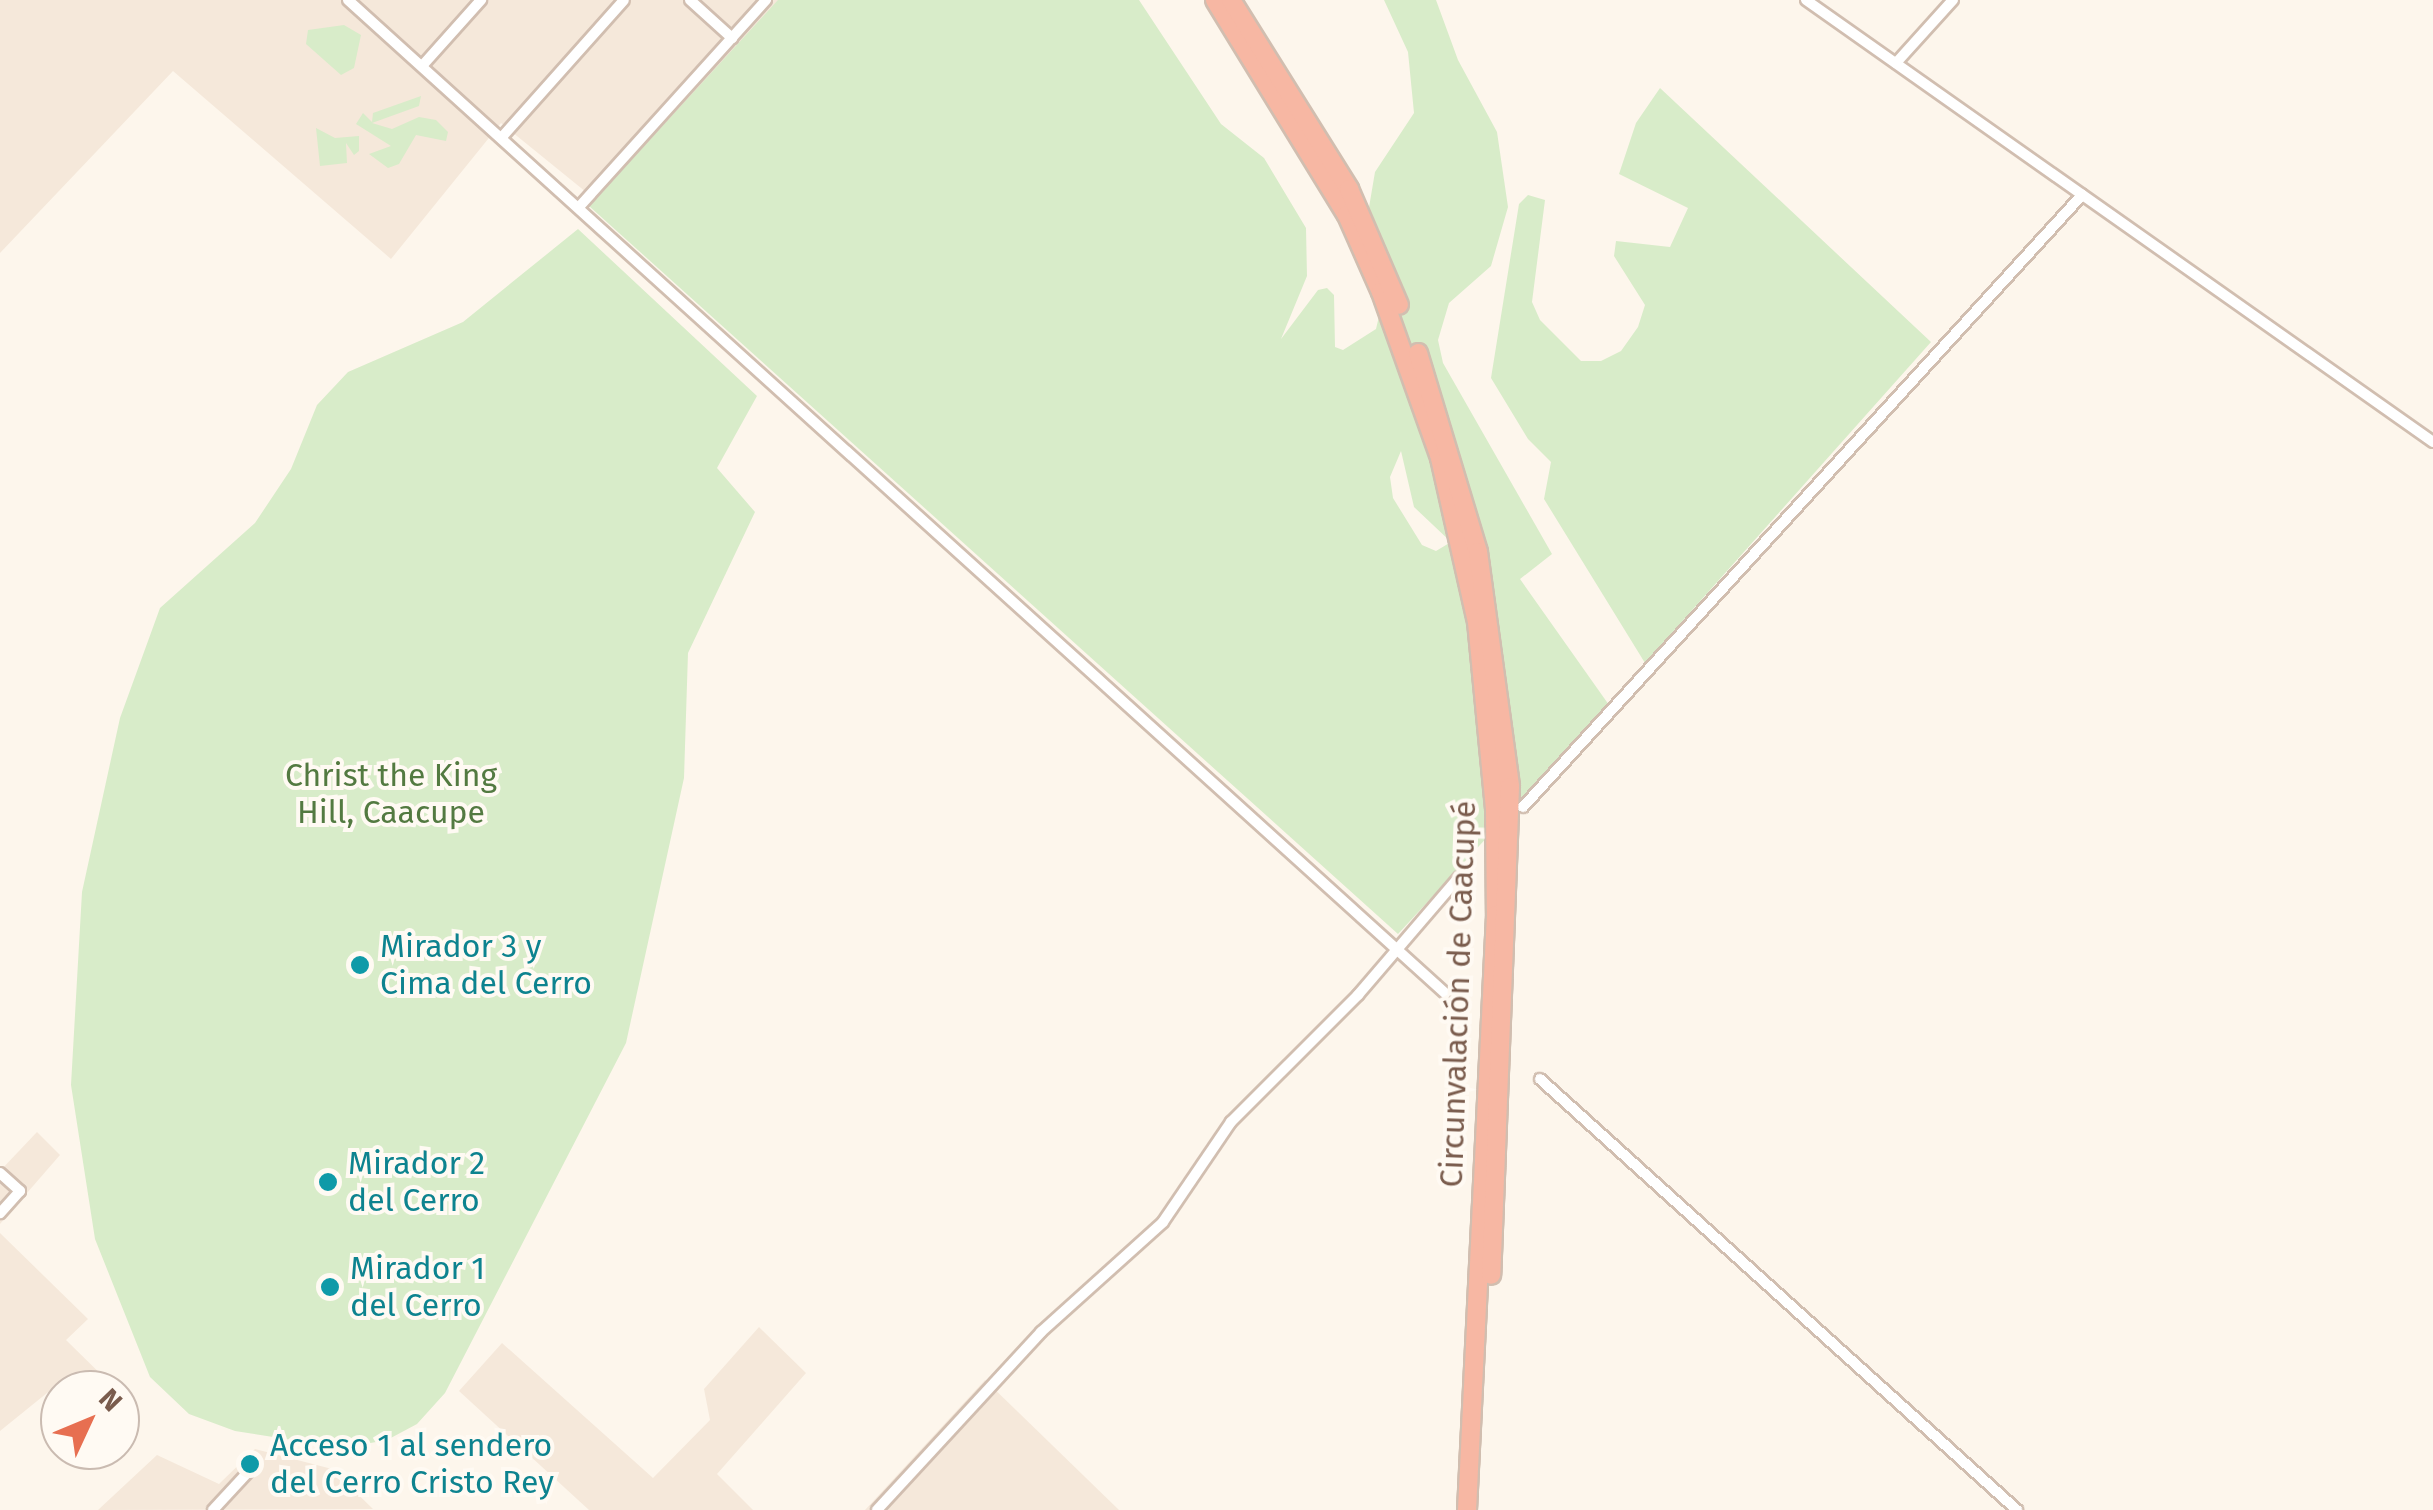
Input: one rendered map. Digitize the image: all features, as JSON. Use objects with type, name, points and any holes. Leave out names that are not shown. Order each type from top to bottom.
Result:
[{"type":"highway","name":"Circunvalación de Caacupé","points":[[1215,0],[1347,215],[1381,292],[1440,458],[1477,622],[1496,810],[1496,915],[1467,1510]]},
{"type":"highway","name":"Circunvalación de Caacupé","points":[[1230,0],[1349,190],[1399,305],[1462,486],[1501,687],[1511,866],[1478,1510]]},
{"type":"street","points":[[348,0],[1445,993]]},
{"type":"street","points":[[422,66],[481,0]]},
{"type":"street","points":[[502,137],[624,0]]},
{"type":"street","points":[[690,0],[732,38]]},
{"type":"street","points":[[579,206],[766,0]]},
{"type":"street","points":[[1806,0],[2433,442]]},
{"type":"street","points":[[1896,63],[1952,0]]},
{"type":"street","points":[[1523,807],[2082,195]]},
{"type":"street","points":[[877,1510],[1041,1332],[1156,1229],[1232,1122],[1358,995],[1459,877]]},
{"type":"street","points":[[1540,1079],[2017,1510]]},
{"type":"street","points":[[0,1173],[20,1191],[0,1213]]},
{"type":"street","points":[[213,1510],[250,1470]]},
{"type":"shaded area","points":[[0,0],[780,0],[602,205],[501,123],[391,259],[173,71],[0,253]]},
{"type":"shaded area","points":[[37,1132],[60,1155],[0,1224],[0,1171]]},
{"type":"shaded area","points":[[0,1233],[88,1319],[66,1340],[97,1370],[40,1370],[40,1399],[0,1431]]},
{"type":"shaded area","points":[[759,1327],[806,1373],[717,1474],[753,1510],[589,1510],[459,1391],[502,1343],[653,1478],[710,1420],[704,1389]]},
{"type":"shaded area","points":[[985,1380],[1119,1510],[865,1510]]},
{"type":"shaded area","points":[[255,1449],[332,1469],[373,1509],[98,1510],[157,1455],[219,1484]]},
{"type":"green space","points":[[778,0],[1139,0],[1221,124],[1264,158],[1306,228],[1307,276],[1281,339],[1318,290],[1327,288],[1334,295],[1335,347],[1343,350],[1376,329],[1385,291],[1365,231],[1375,172],[1414,113],[1408,52],[1384,0],[1436,0],[1458,60],[1497,132],[1508,207],[1491,266],[1449,303],[1438,340],[1443,363],[1552,554],[1520,579],[1609,705],[1398,934],[589,206]],"holes":[[[1401,451],[1414,507],[1451,542],[1436,551],[1422,545],[1393,498],[1390,477]]]},
{"type":"green space","points":[[344,25],[361,35],[354,68],[341,75],[306,44],[308,30]]},
{"type":"green space","points":[[1660,88],[1931,342],[1645,663],[1544,499],[1551,462],[1528,439],[1491,378],[1519,204],[1528,195],[1545,200],[1532,302],[1540,320],[1581,361],[1601,361],[1621,351],[1638,327],[1645,305],[1614,256],[1616,241],[1670,247],[1688,208],[1619,174],[1636,123]]},
{"type":"green space","points":[[421,96],[419,106],[372,123],[392,129],[419,117],[436,120],[448,132],[446,141],[416,135],[399,164],[388,168],[369,154],[391,146],[356,124],[363,113],[372,122],[373,113]]},
{"type":"green space","points":[[316,128],[335,138],[359,136],[359,151],[354,155],[346,143],[347,163],[320,166]]},
{"type":"green space","name":"Christ the King Hill, Caacupe","points":[[578,229],[757,396],[717,468],[755,512],[688,653],[684,778],[626,1043],[445,1393],[417,1424],[387,1440],[343,1448],[235,1431],[189,1414],[150,1377],[95,1239],[71,1085],[82,892],[120,718],[160,608],[255,523],[291,469],[317,405],[348,372],[463,322]]},
{"type":"place","name":"Mirador 3 y Cima del Cerro","points":[[360,965]]},
{"type":"place","name":"Mirador 2 del Cerro","points":[[328,1182]]},
{"type":"place","name":"Mirador 1 del Cerro","points":[[330,1287]]},
{"type":"place","name":"Acceso 1 al sendero del Cerro Cristo Rey","points":[[250,1464]]}]
